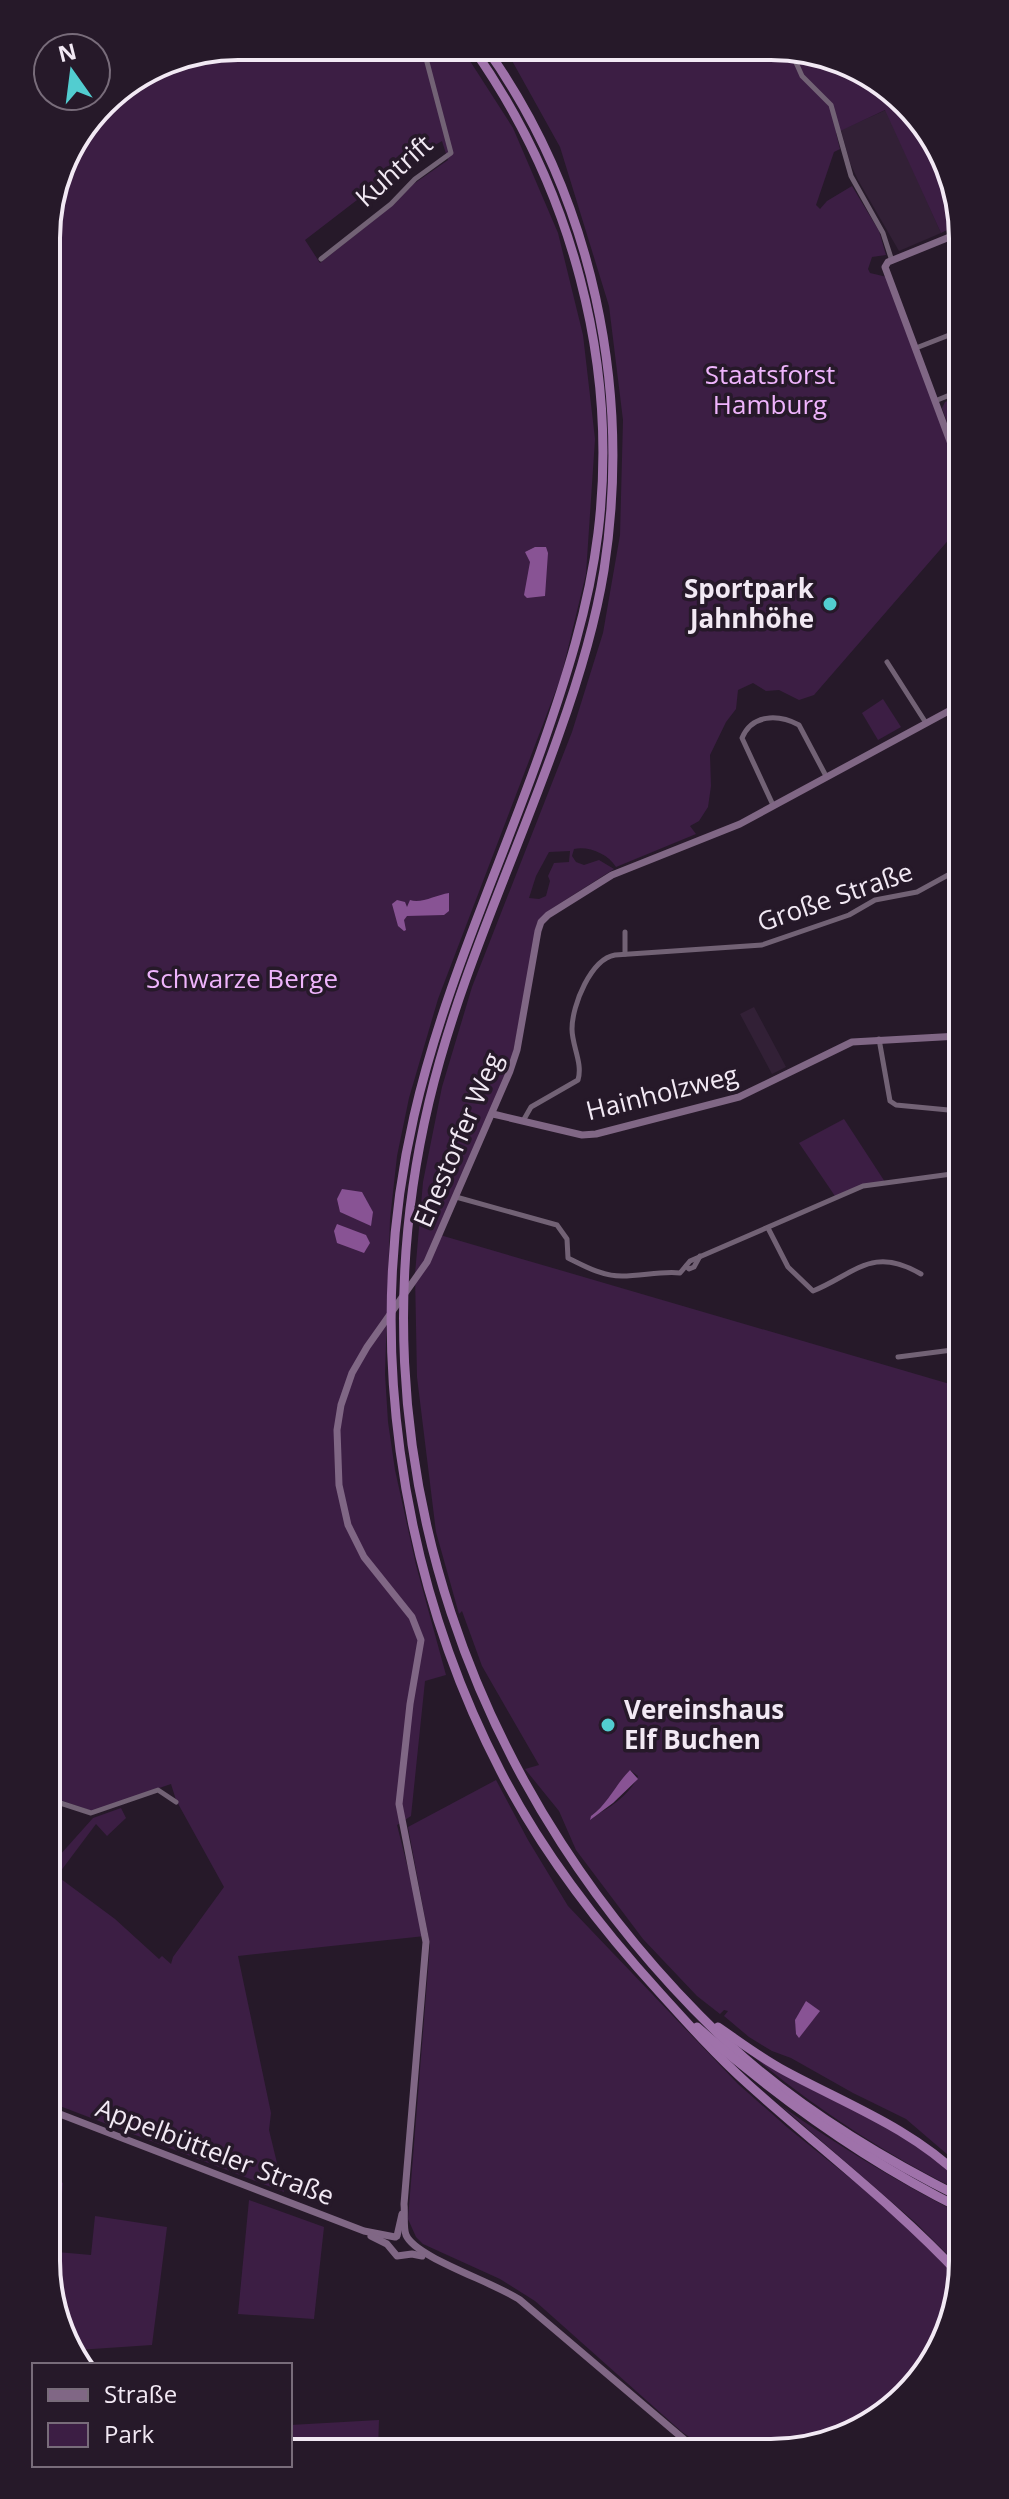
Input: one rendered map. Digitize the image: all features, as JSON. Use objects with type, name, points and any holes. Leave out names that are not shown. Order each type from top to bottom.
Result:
[{"type":"highway","points":[[481,60],[538,160],[563,221],[578,269],[594,339],[598,374],[601,508],[592,574],[565,679],[539,756],[452,983],[412,1122],[395,1243],[392,1332],[398,1426],[411,1515],[434,1609],[452,1663],[488,1746],[532,1828],[572,1888],[607,1934],[699,2037],[744,2081],[899,2214],[949,2264]]},
{"type":"highway","points":[[495,60],[503,71]]},
{"type":"highway","points":[[498,60],[537,131],[563,189],[594,287],[610,384],[613,456],[611,509],[603,575],[576,682],[544,775],[463,984],[424,1122],[412,1197],[405,1276],[405,1355],[410,1425],[423,1505],[439,1576],[460,1642],[499,1735],[545,1820],[593,1890],[644,1954],[744,2057],[809,2108],[885,2157],[949,2191]]},
{"type":"highway","points":[[667,2001],[766,2086],[824,2128],[949,2202]]},
{"type":"highway","points":[[707,2020],[783,2070],[888,2122],[949,2166]]},
{"type":"main road","points":[[949,237],[887,263],[885,267],[949,439]]},
{"type":"main road","name":"Ehestorfer Weg","points":[[404,2204],[426,1942],[401,1825],[399,1794],[410,1704],[421,1647],[419,1630],[412,1617],[358,1547],[344,1515],[336,1444],[341,1405],[357,1363],[422,1270],[493,1114],[516,1054],[538,931],[544,919],[612,875],[713,836],[949,711]]},
{"type":"main road","name":"Hainholzweg","points":[[493,1114],[582,1135],[602,1133],[739,1097],[840,1045],[879,1039],[949,1036]]},
{"type":"main road","name":"Appelbütteler Straße","points":[[60,2114],[364,2231],[409,2241]]},
{"type":"main road","points":[[390,2248],[404,2204]]},
{"type":"main road","points":[[404,2204],[409,2241],[407,2255],[432,2258]]},
{"type":"main road","name":"Appelbütteler Straße","points":[[364,2231],[397,2256],[407,2255]]},
{"type":"main road","points":[[409,2241],[432,2258],[497,2285],[520,2300],[684,2439]]},
{"type":"street","name":"Kuhtrift","points":[[321,259],[391,204],[415,179],[451,153],[426,60]]},
{"type":"street","points":[[795,62],[800,73],[831,105],[851,176],[879,225],[892,261]]},
{"type":"street","points":[[916,348],[949,335]]},
{"type":"street","points":[[935,401],[949,395]]},
{"type":"street","points":[[887,662],[926,723]]},
{"type":"street","points":[[773,805],[742,736],[756,720],[770,717],[799,725],[826,776]]},
{"type":"street","name":"Große Straße","points":[[523,1121],[531,1107],[578,1080],[580,1070],[572,1025],[586,983],[600,961],[625,954],[762,945],[849,915],[880,898],[917,892],[949,874]]},
{"type":"street","points":[[625,932],[625,954]]},
{"type":"street","points":[[879,1039],[890,1101],[896,1105],[949,1110]]},
{"type":"street","points":[[456,1197],[557,1225],[567,1239],[568,1258],[598,1272],[624,1276],[668,1271],[680,1273],[686,1266],[690,1269],[694,1267],[700,1256],[868,1185],[949,1174]]},
{"type":"street","points":[[768,1228],[788,1267],[813,1291],[860,1265],[884,1261],[900,1264],[921,1274]]},
{"type":"street","points":[[898,1357],[949,1350]]},
{"type":"street","points":[[60,1803],[91,1813],[158,1790],[176,1802]]},
{"type":"shaded area","points":[[886,110],[941,233],[899,251],[858,180],[841,130]]},
{"type":"shaded area","points":[[535,547],[546,547],[548,553],[545,596],[527,598],[524,595],[530,562],[525,552]]},
{"type":"shaded area","points":[[449,893],[449,911],[444,915],[407,916],[404,920],[406,930],[398,926],[392,904],[397,900],[405,902],[407,907],[410,900],[424,900]]},
{"type":"shaded area","points":[[754,1007],[786,1067],[772,1074],[740,1014]]},
{"type":"shaded area","points":[[342,1189],[362,1192],[373,1212],[371,1226],[340,1212],[337,1199]]},
{"type":"shaded area","points":[[337,1224],[366,1235],[370,1243],[364,1253],[337,1243],[334,1231]]},
{"type":"shaded area","points":[[630,1770],[638,1779],[590,1820],[591,1816]]},
{"type":"shaded area","points":[[806,2001],[820,2011],[799,2038],[795,2020]]},
{"type":"green space","name":"Schwarze Berge","points":[[238,60],[469,60],[513,128],[558,233],[583,335],[595,439],[586,574],[561,677],[438,999],[409,1098],[397,1156],[390,1219],[385,1374],[388,1422],[416,1565],[446,1675],[425,1681],[411,1816],[397,1825],[425,1936],[238,1956],[271,2113],[269,2130],[284,2192],[60,2106],[60,1878],[115,1919],[159,1959],[162,1956],[171,1964],[224,1887],[176,1800],[171,1784],[92,1811],[60,1800],[60,226],[66,192],[78,159],[90,139],[121,104],[149,84],[170,74],[203,63]],"holes":[[[442,141],[448,160],[412,185],[395,203],[320,263],[305,240],[409,160]]]},
{"type":"green space","name":"Staatsforst Hamburg","points":[[512,60],[771,60],[806,63],[850,78],[879,97],[912,130],[935,170],[947,215],[948,229],[941,233],[885,110],[836,133],[840,149],[834,152],[816,205],[820,209],[827,201],[852,186],[879,231],[886,255],[872,257],[868,269],[870,273],[887,277],[949,446],[949,539],[814,695],[799,700],[779,690],[766,691],[753,683],[738,690],[736,709],[710,755],[708,807],[699,821],[690,826],[696,834],[616,867],[598,852],[574,849],[572,856],[576,862],[584,865],[599,860],[614,869],[551,909],[537,923],[512,1059],[440,1235],[949,1384],[949,2156],[906,2119],[749,2037],[724,2016],[728,2011],[720,2014],[697,1996],[643,1939],[576,1850],[559,1811],[525,1769],[539,1765],[482,1666],[462,1611],[459,1614],[436,1532],[417,1377],[415,1274],[423,1182],[442,1087],[472,987],[572,732],[603,633],[620,535],[623,420],[609,306],[560,147]],"holes":[[[570,851],[569,862],[554,863],[548,876],[550,881],[546,896],[529,898],[549,852]],[[630,1770],[638,1776],[625,1795],[591,1816],[605,1804]]]},
{"type":"green space","points":[[949,400],[949,428],[942,408]]},
{"type":"green space","points":[[883,699],[901,727],[878,740],[862,713]]},
{"type":"green space","points":[[844,1119],[885,1182],[837,1199],[799,1143]]},
{"type":"green space","points":[[496,1780],[568,1906],[738,2084],[892,2212],[949,2267],[946,2296],[931,2340],[912,2369],[888,2395],[860,2415],[817,2433],[771,2439],[692,2439],[535,2301],[500,2279],[423,2244],[416,2237],[408,2219],[430,1945],[408,1827]]},
{"type":"green space","name":"Schwarze Berge","points":[[121,1808],[126,1818],[107,1836],[96,1824],[60,1872],[60,1855],[93,1818]]},
{"type":"green space","points":[[748,2052],[905,2137],[949,2170],[949,2185],[905,2162],[798,2092]]},
{"type":"green space","points":[[780,2105],[869,2163],[949,2208],[949,2256],[916,2223]]},
{"type":"green space","points":[[60,2181],[63,2183],[60,2218]]},
{"type":"green space","points":[[249,2200],[324,2227],[314,2319],[238,2314]]},
{"type":"green space","points":[[95,2216],[167,2227],[152,2345],[84,2350],[74,2329],[66,2307],[60,2252],[91,2255]]},
{"type":"green space","points":[[379,2420],[378,2439],[292,2439],[292,2425]]},
{"type":"place","name":"Sportpark Jahnhöhe","points":[[830,604]]},
{"type":"place","name":"Vereinshaus Elf Buchen","points":[[608,1725]]}]
